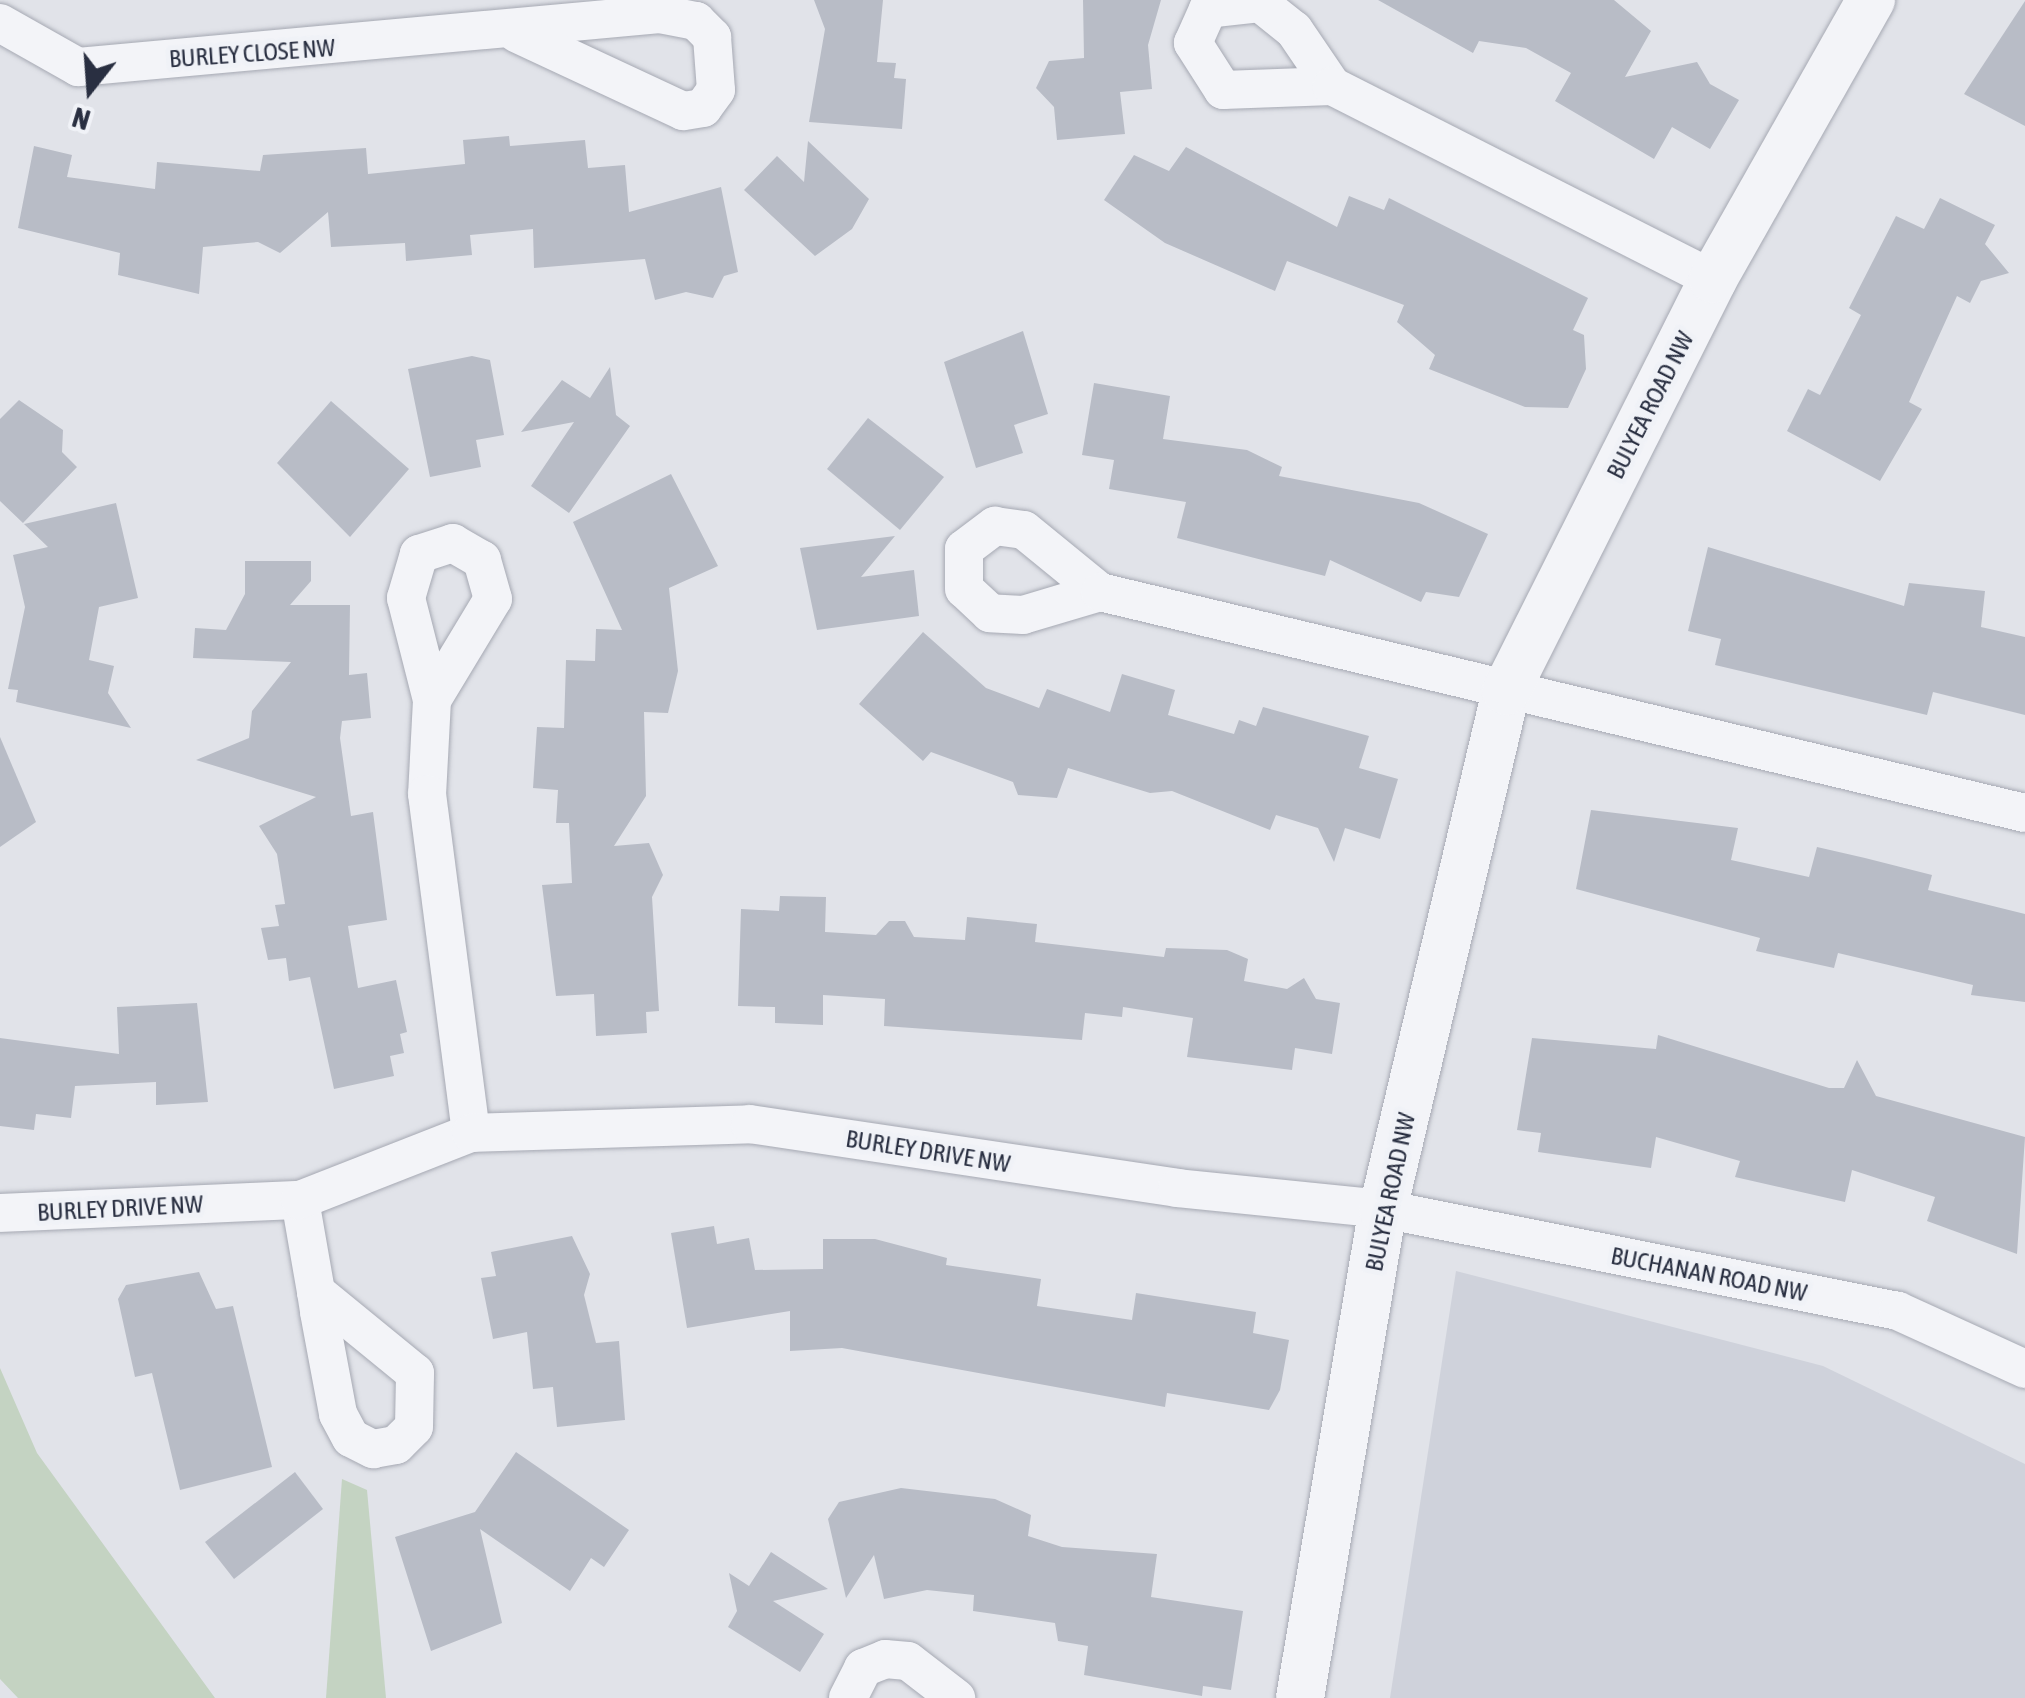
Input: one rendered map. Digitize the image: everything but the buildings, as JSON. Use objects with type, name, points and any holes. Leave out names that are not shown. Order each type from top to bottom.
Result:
[{"type":"street","name":"BULYEA ROAD NW","points":[[1300,1698],[1384,1209],[1506,691],[1712,280],[1871,0]]},
{"type":"street","name":"BURLEY CLOSE NW","points":[[0,23],[78,66],[516,33],[660,14],[696,20],[712,36],[716,90],[702,108],[684,110],[516,33]]},
{"type":"street","points":[[1332,86],[1712,280]]},
{"type":"street","points":[[1100,592],[2025,813]]},
{"type":"street","points":[[432,700],[427,794],[471,1134]]},
{"type":"street","name":"BURLEY DRIVE NW","points":[[0,1213],[300,1200],[471,1134],[750,1124],[1177,1188],[1384,1209]]},
{"type":"street","points":[[300,1200],[316,1292]]},
{"type":"street","name":"BUCHANAN ROAD NW","points":[[1384,1209],[1898,1311],[2025,1369]]},
{"type":"street","points":[[848,1698],[863,1668],[885,1658],[908,1662],[956,1698]]},
{"type":"shaded area","points":[[1456,1271],[1823,1366],[2025,1464],[2025,1698],[1390,1698]]},
{"type":"green space","points":[[0,1368],[37,1453],[215,1698],[18,1698],[0,1679]]},
{"type":"green space","points":[[342,1479],[367,1490],[386,1698],[326,1698]]}]
